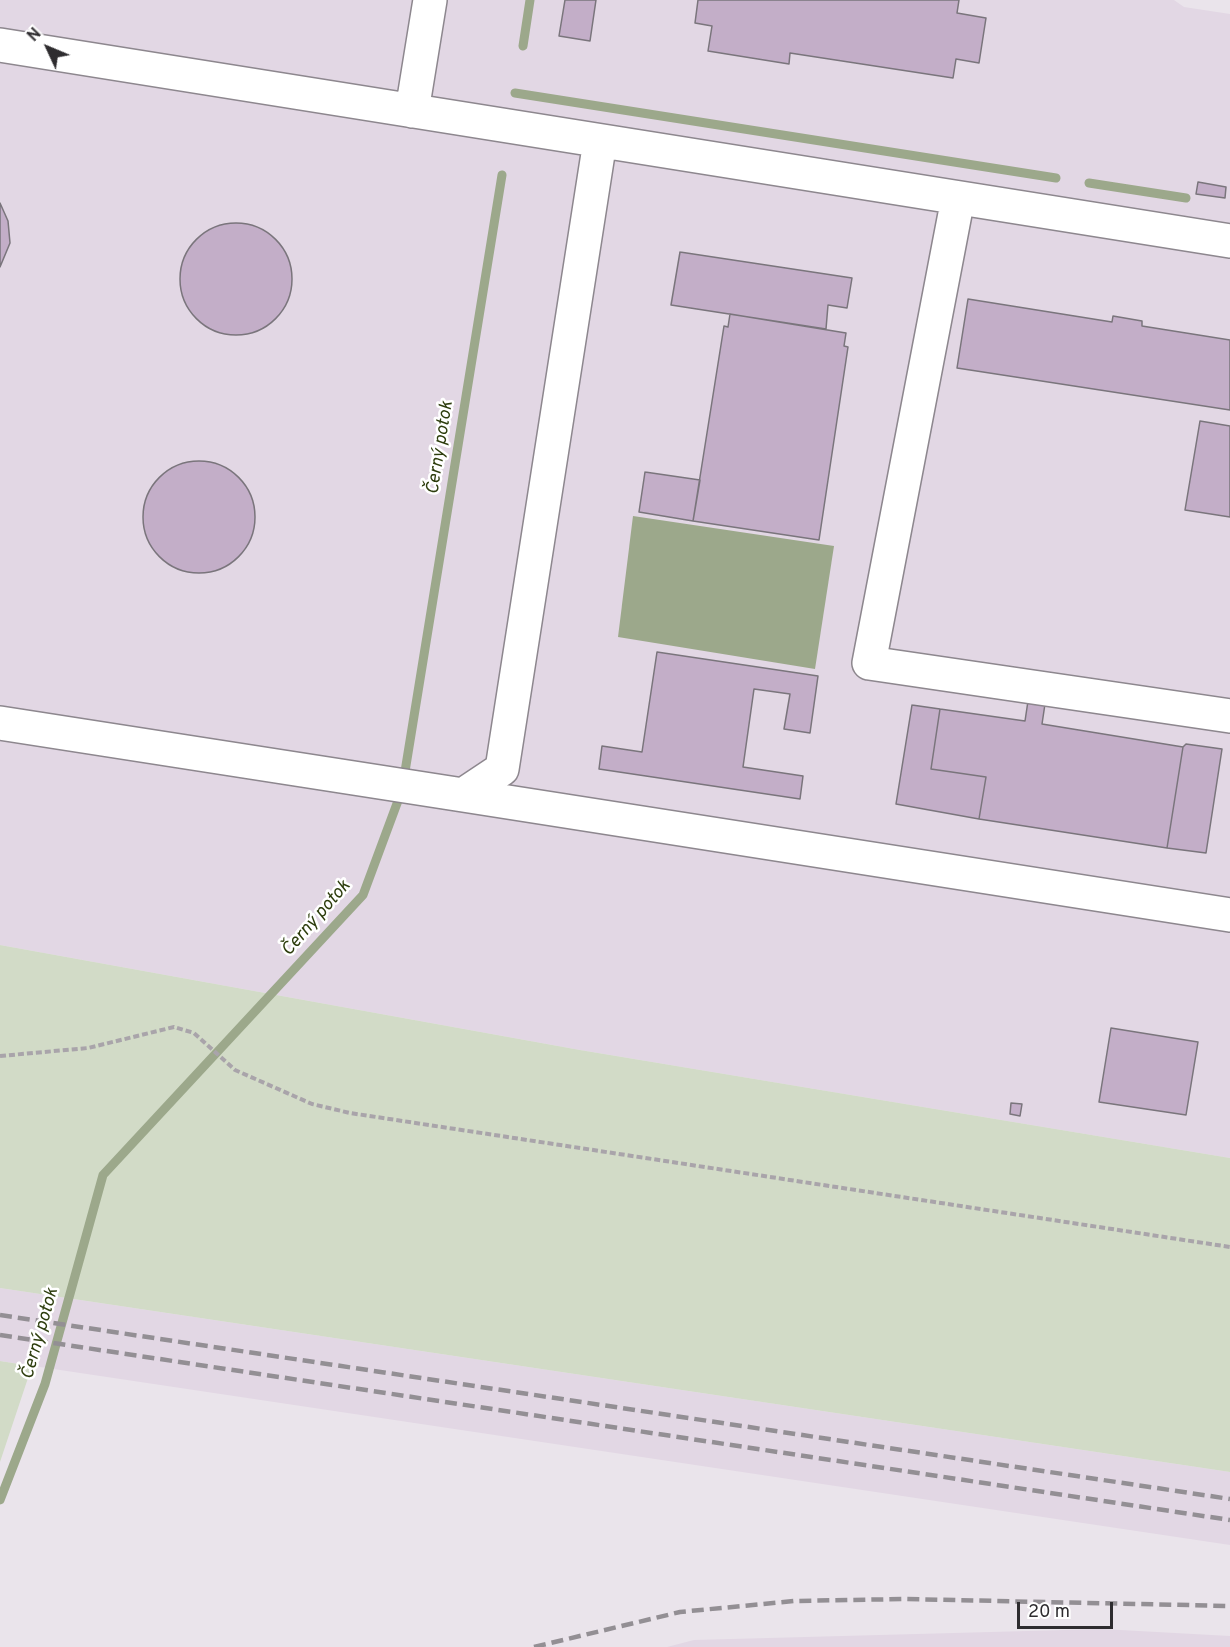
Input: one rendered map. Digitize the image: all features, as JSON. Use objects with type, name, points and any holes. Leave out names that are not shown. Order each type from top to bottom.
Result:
[{"type":"lane","points":[[412,111],[430,0]]},
{"type":"lane","points":[[0,45],[1230,242]]},
{"type":"lane","points":[[463,795],[502,769],[600,141]]},
{"type":"lane","points":[[958,198],[869,663],[1230,716]]},
{"type":"lane","points":[[0,723],[1230,915]]},
{"type":"path","points":[[0,1056],[87,1048],[174,1027],[194,1033],[235,1070],[312,1104],[350,1113],[1230,1247]]},
{"type":"shaded area","points":[[0,0],[1174,0],[1184,7],[1230,14],[1230,1158],[580,1050],[0,945]]},
{"type":"shaded area","points":[[633,516],[834,546],[815,669],[618,637]]},
{"type":"shaded area","points":[[0,945],[580,1050],[1230,1158],[1230,1472],[0,1288]]},
{"type":"shaded area","points":[[0,1288],[1230,1472],[1230,1545],[0,1361]]},
{"type":"shaded area","points":[[0,1361],[32,1366],[0,1462]]},
{"type":"shaded area","points":[[1102,1629],[1230,1636],[1230,1647],[667,1647],[694,1640]]},
{"type":"building","points":[[565,0],[596,0],[590,41],[559,36]]},
{"type":"building","points":[[698,0],[959,0],[957,13],[986,18],[979,63],[956,59],[953,78],[790,53],[789,64],[708,51],[712,26],[695,23]]},
{"type":"building","points":[[1198,182],[1226,187],[1225,198],[1196,194]]},
{"type":"building","points":[[0,203],[8,221],[10,243],[0,267]]},
{"type":"building","points":[[236,223],[257,227],[276,239],[288,258],[292,279],[288,300],[276,319],[257,331],[236,335],[215,331],[196,319],[184,300],[180,279],[184,258],[196,239],[215,227]]},
{"type":"building","points":[[680,252],[852,278],[847,308],[828,305],[826,329],[671,305]]},
{"type":"building","points":[[968,299],[1112,322],[1113,316],[1142,321],[1142,326],[1230,340],[1230,410],[957,368]]},
{"type":"building","points":[[730,314],[846,333],[844,346],[848,347],[819,540],[693,521],[724,326],[728,327]]},
{"type":"building","points":[[1200,421],[1230,426],[1230,517],[1185,510]]},
{"type":"building","points":[[199,461],[220,465],[239,477],[251,496],[255,517],[251,538],[239,557],[220,569],[199,573],[178,569],[159,557],[147,538],[143,517],[147,496],[159,477],[178,465]]},
{"type":"building","points":[[645,472],[700,480],[693,521],[639,512]]},
{"type":"building","points":[[657,652],[818,676],[810,733],[784,729],[790,694],[754,689],[743,767],[803,776],[800,799],[599,769],[602,746],[642,752]]},
{"type":"building","points":[[1028,701],[1045,704],[1042,724],[1183,747],[1167,848],[979,819],[986,777],[931,769],[940,709],[1025,721]]},
{"type":"building","points":[[912,705],[940,709],[931,769],[986,777],[979,819],[896,804]]},
{"type":"building","points":[[1186,744],[1222,749],[1206,853],[1167,848],[1183,747]]},
{"type":"building","points":[[1111,1028],[1198,1042],[1186,1115],[1099,1102]]},
{"type":"building","points":[[1011,1103],[1022,1104],[1020,1116],[1010,1114]]},
{"type":"waterway","name":"Černý potok","points":[[523,46],[530,0]]},
{"type":"waterway","points":[[515,93],[1056,178]]},
{"type":"waterway","name":"Černý potok","points":[[0,1500],[45,1384],[103,1175],[363,895],[402,790],[502,175]]},
{"type":"waterway","points":[[1089,183],[1186,198]]},
{"type":"railway","points":[[0,1315],[1230,1499]]},
{"type":"railway","points":[[0,1335],[1230,1520]]},
{"type":"railway","points":[[534,1647],[680,1612],[794,1601],[905,1599],[1230,1606]]}]
